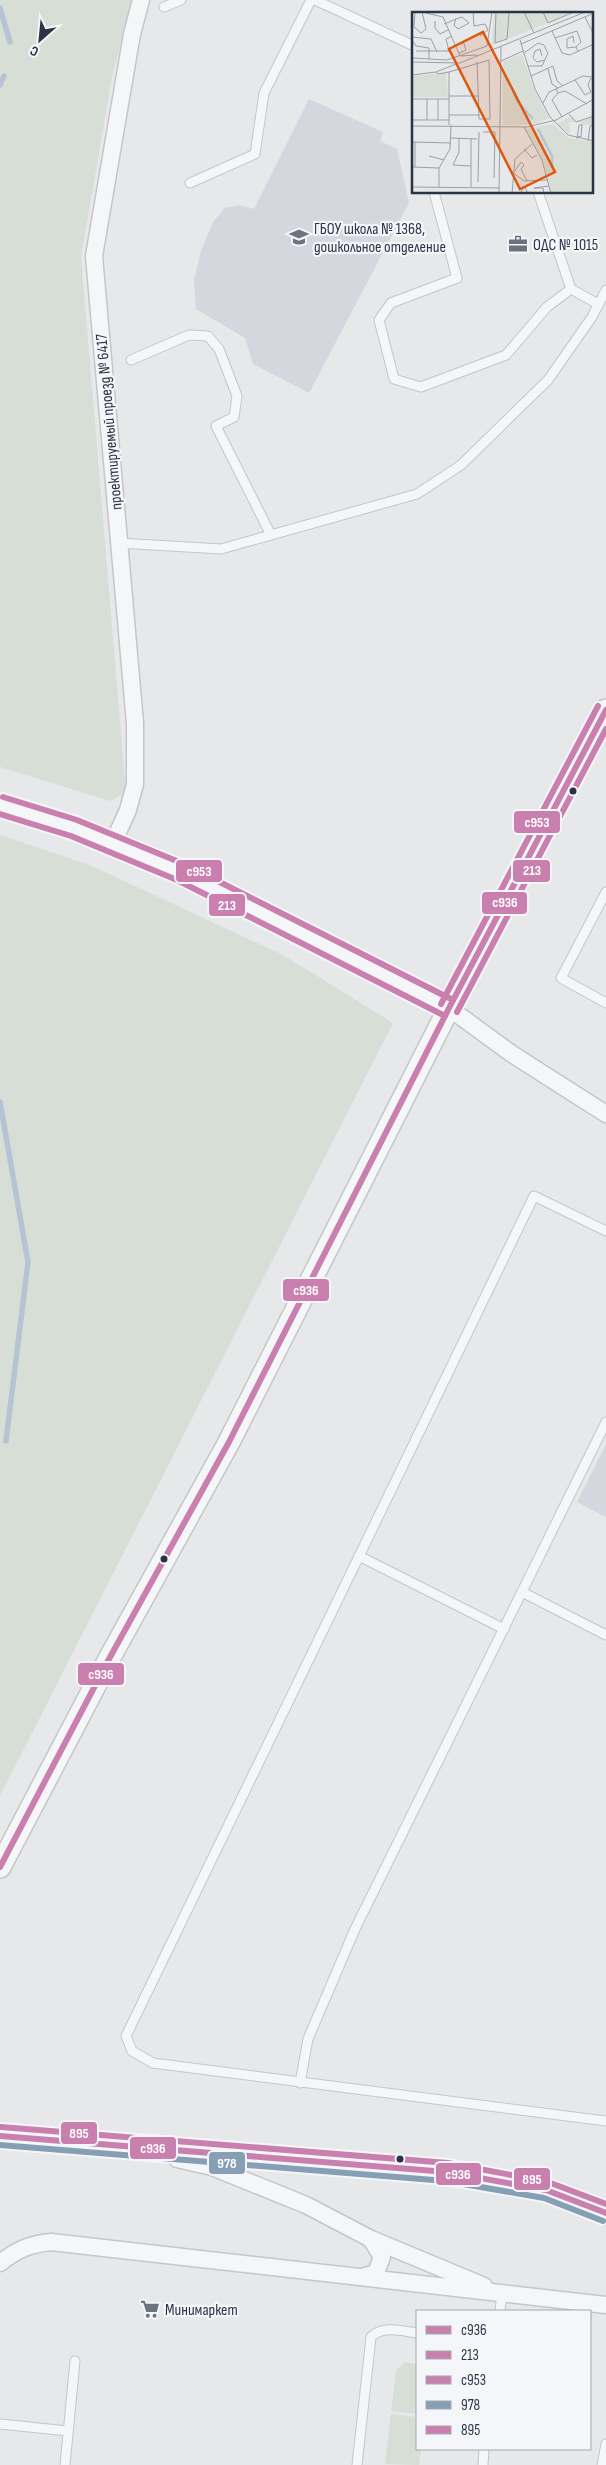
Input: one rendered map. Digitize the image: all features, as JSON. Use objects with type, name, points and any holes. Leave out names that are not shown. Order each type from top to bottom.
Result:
[{"type":"main road","points":[[0,2136],[447,2172],[546,2190],[606,2213]]},
{"type":"street","name":"проектируемый проезд № 6417","points":[[113,843],[132,798],[136,771],[135,723],[94,256],[132,34],[141,0]]},
{"type":"street","points":[[0,1867],[109,1659],[229,1442],[449,1008],[606,710]]},
{"type":"street","points":[[0,805],[74,828],[181,872],[449,1008],[512,1054],[606,1114]]},
{"type":"street","points":[[117,2145],[212,2167],[306,2205],[371,2239],[502,2293]]},
{"type":"street","points":[[572,2199],[606,2204]]},
{"type":"street","points":[[362,2277],[376,2272],[382,2256],[371,2239]]},
{"type":"street","points":[[0,2263],[18,2249],[36,2243],[52,2242],[606,2305]]},
{"type":"lane","points":[[164,7],[181,0]]},
{"type":"lane","points":[[190,183],[255,154],[264,93],[310,0]]},
{"type":"lane","points":[[316,0],[412,45]]},
{"type":"lane","points":[[435,194],[458,278],[391,304],[379,320],[394,379],[421,388],[506,355],[547,307],[572,290]]},
{"type":"lane","points":[[539,194],[572,290],[598,304]]},
{"type":"lane","points":[[119,543],[221,549],[417,494],[461,465],[548,380],[606,290]]},
{"type":"lane","points":[[131,360],[189,334],[208,336],[219,349],[237,396],[234,417],[216,426],[271,535]]},
{"type":"lane","points":[[606,892],[561,978],[606,1003]]},
{"type":"lane","points":[[606,1231],[534,1196],[126,2036],[132,2051],[153,2064],[606,2121]]},
{"type":"lane","points":[[300,2083],[308,2039],[354,1928],[606,1422]]},
{"type":"lane","points":[[359,1556],[504,1628]]},
{"type":"lane","points":[[522,1592],[606,1635]]},
{"type":"lane","points":[[500,2310],[502,2293]]},
{"type":"lane","points":[[357,2465],[371,2337],[384,2329],[416,2333]]},
{"type":"lane","points":[[65,2465],[75,2361]]},
{"type":"lane","points":[[0,2424],[68,2431]]},
{"type":"lane","points":[[602,2465],[606,2444]]},
{"type":"lane","points":[[483,2465],[484,2450]]},
{"type":"shaded area","points":[[0,0],[132,0],[113,72],[81,257],[126,793],[110,801],[0,767]]},
{"type":"shaded area","name":"ГБОУ школа № 1368, дошкольное отделение","points":[[309,99],[383,132],[380,141],[397,149],[409,203],[309,393],[253,364],[245,338],[196,309],[194,280],[201,251],[213,222],[225,208],[239,205],[254,209]]},
{"type":"shaded area","points":[[0,835],[92,866],[283,955],[393,1023],[0,1796]]},
{"type":"shaded area","points":[[606,1444],[606,1517],[577,1502]]},
{"type":"shaded area","points":[[405,2362],[416,2364],[416,2414],[391,2411],[396,2371]]},
{"type":"shaded area","points":[[391,2414],[416,2417],[416,2450],[421,2450],[419,2465],[385,2464]]},
{"type":"waterway","points":[[0,8],[10,42]]},
{"type":"waterway","points":[[0,85],[4,76]]},
{"type":"waterway","points":[[0,1102],[28,1262],[6,1441]]},
{"type":"transit line","name":"с953","points":[[441,1004],[598,706]]},
{"type":"transit line","name":"с936","points":[[0,1867],[109,1659],[229,1442],[449,1008],[606,710]]},
{"type":"transit line","name":"213","points":[[457,1012],[606,729]]},
{"type":"transit line","name":"с953","points":[[3,797],[77,820],[184,864],[453,1000]]},
{"type":"transit line","name":"213","points":[[0,814],[71,836],[177,880],[445,1016]]},
{"type":"transit line","name":"895","points":[[1,2127],[448,2163],[548,2182],[606,2204]]},
{"type":"transit line","name":"с936","points":[[0,2136],[447,2172],[546,2190],[606,2213]]},
{"type":"transit line","name":"978","points":[[0,2145],[446,2181],[544,2198],[603,2221]]},
{"type":"place","name":"ГБОУ школа № 1368, дошкольное отделение","points":[[299,237]]},
{"type":"place","name":"ОДС № 1015","points":[[518,244]]},
{"type":"place","name":"Минимаркет","points":[[150,2309]]}]
